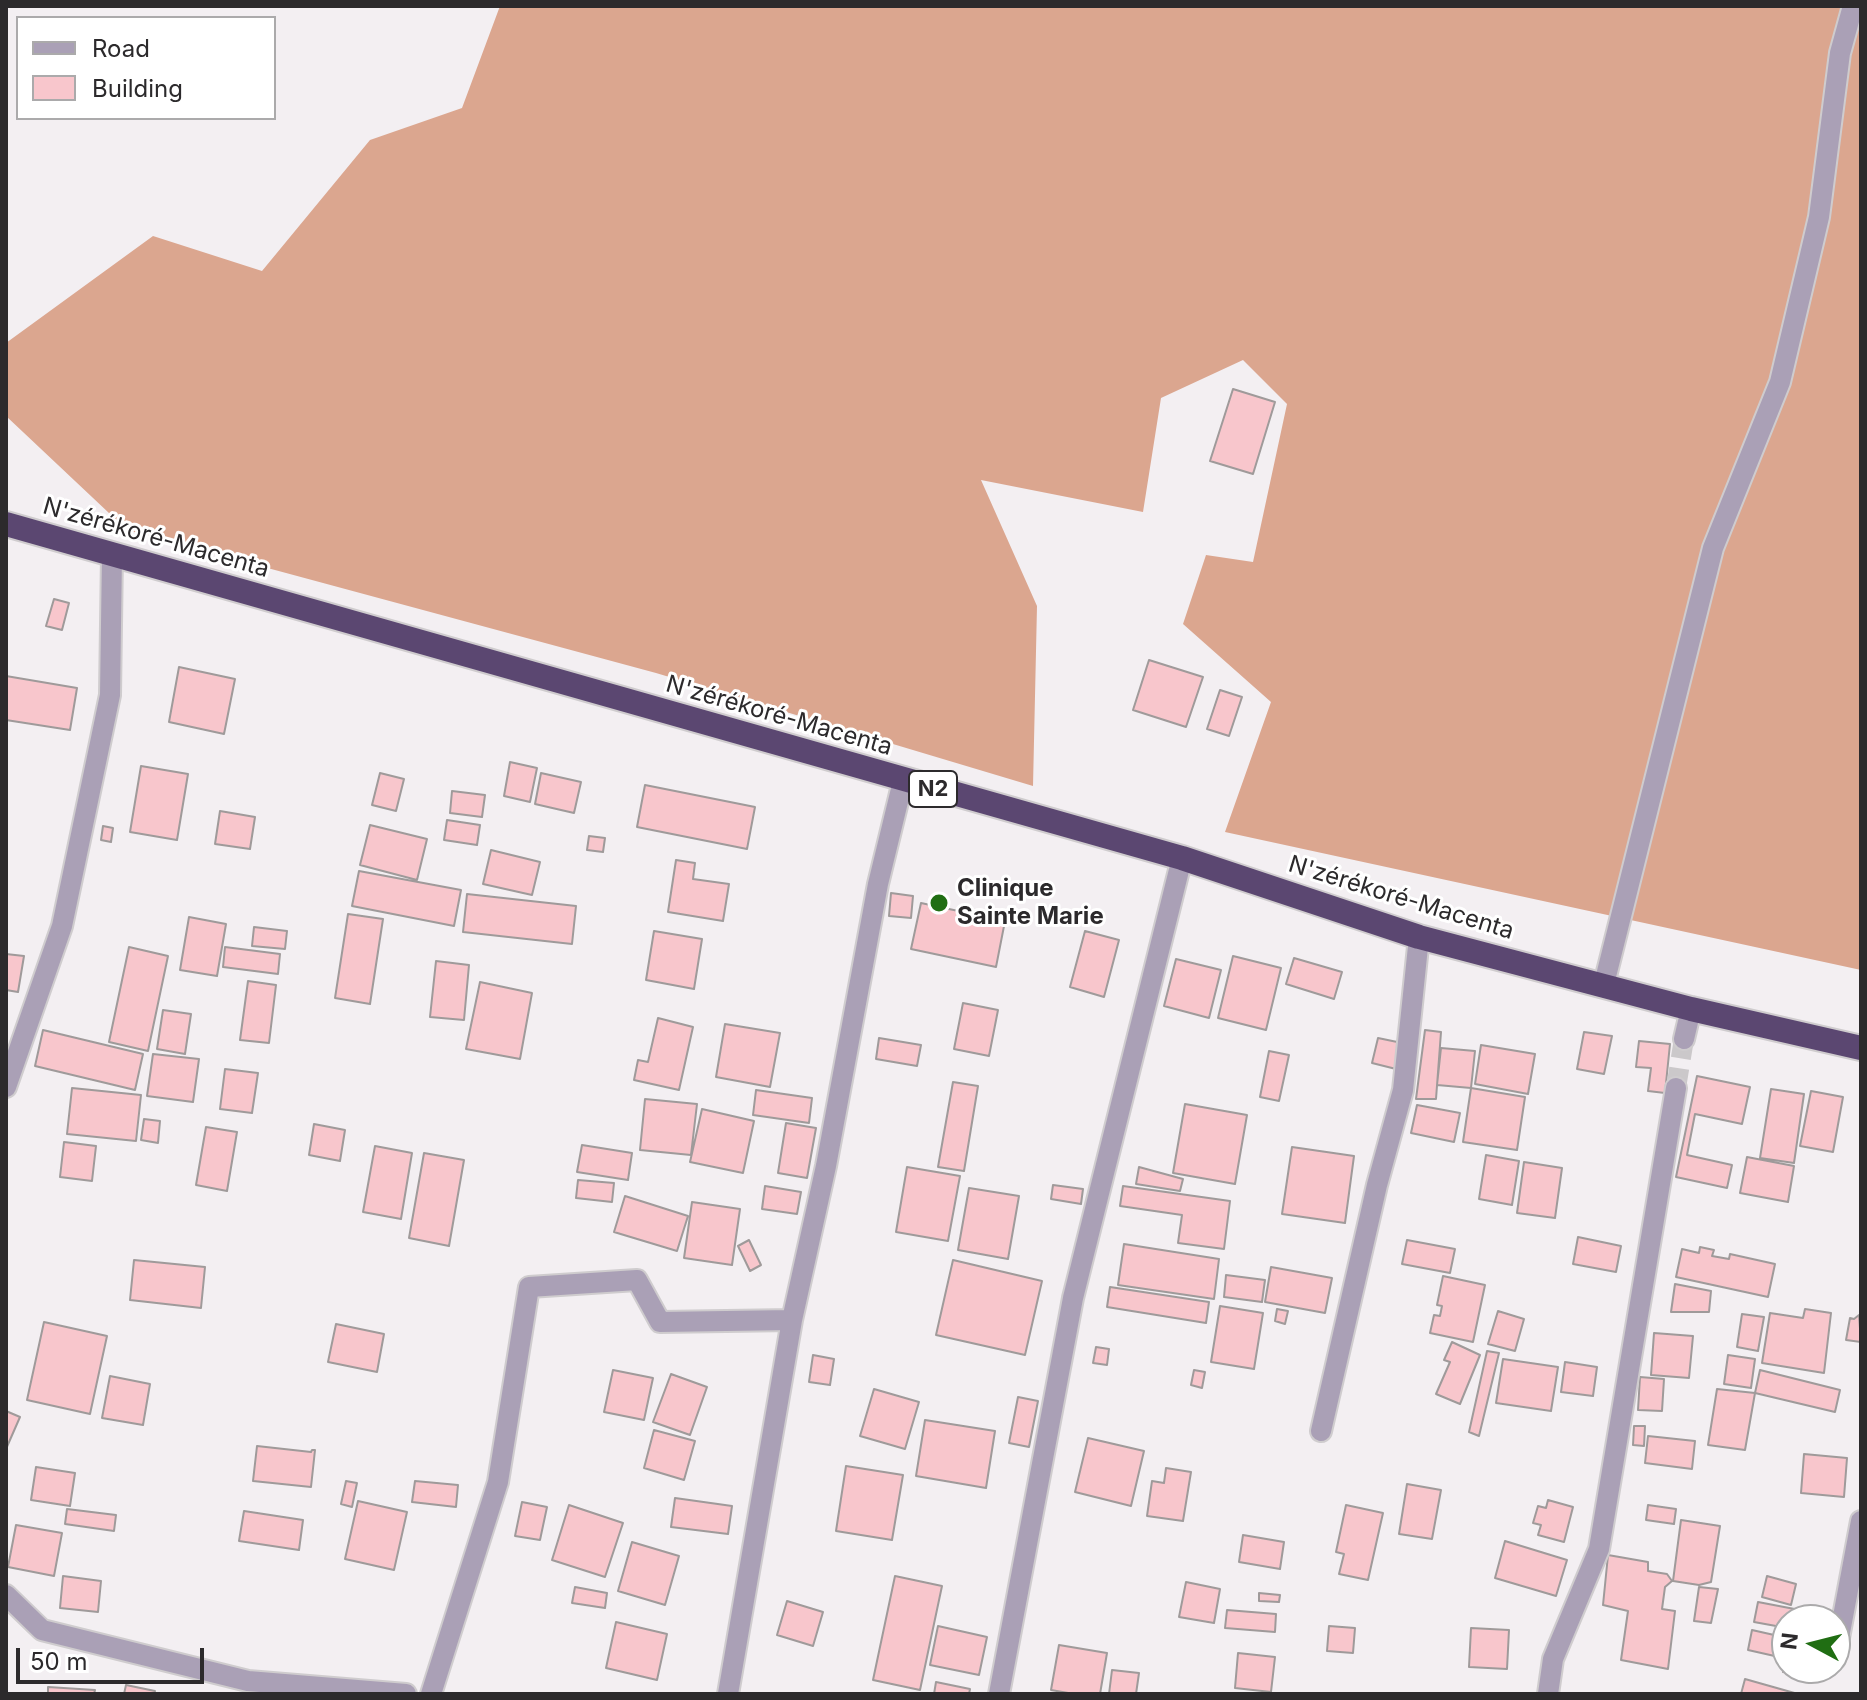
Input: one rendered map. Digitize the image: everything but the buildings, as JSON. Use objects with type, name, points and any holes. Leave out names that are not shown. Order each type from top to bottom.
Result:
[{"type":"highway","name":"N'zérékoré-Macenta","points":[[6,524],[1182,858],[1419,937],[1691,1009],[1861,1048]]},
{"type":"street","points":[[1604,984],[1713,548],[1780,382],[1819,217],[1840,53],[1853,6]]},
{"type":"street","points":[[6,1087],[62,926],[110,695],[112,554]]},
{"type":"street","points":[[728,1694],[792,1320],[826,1166],[878,884],[903,781]]},
{"type":"street","points":[[999,1694],[1073,1298],[1182,858]]},
{"type":"street","points":[[1321,1431],[1377,1185],[1403,1090],[1419,937]]},
{"type":"street","points":[[1684,1039],[1691,1009]]},
{"type":"street","points":[[1548,1694],[1553,1659],[1599,1549],[1676,1088]]},
{"type":"street","points":[[431,1694],[498,1482],[529,1287],[637,1280],[660,1322],[792,1320]]},
{"type":"street","points":[[1845,1604],[1861,1521]]},
{"type":"street","points":[[6,1595],[42,1630],[233,1678],[406,1694]]},
{"type":"shaded area","points":[[500,6],[1861,6],[1861,970],[1225,832],[1271,702],[1183,624],[1206,555],[1253,562],[1287,404],[1243,360],[1161,398],[1143,512],[981,480],[1037,606],[1033,786],[656,673],[127,530],[6,416],[6,343],[153,236],[262,271],[370,140],[462,108]]},
{"type":"tunnel","points":[[1676,1088],[1684,1039]]},
{"type":"place","name":"Clinique Sainte Marie","points":[[939,903]]}]
